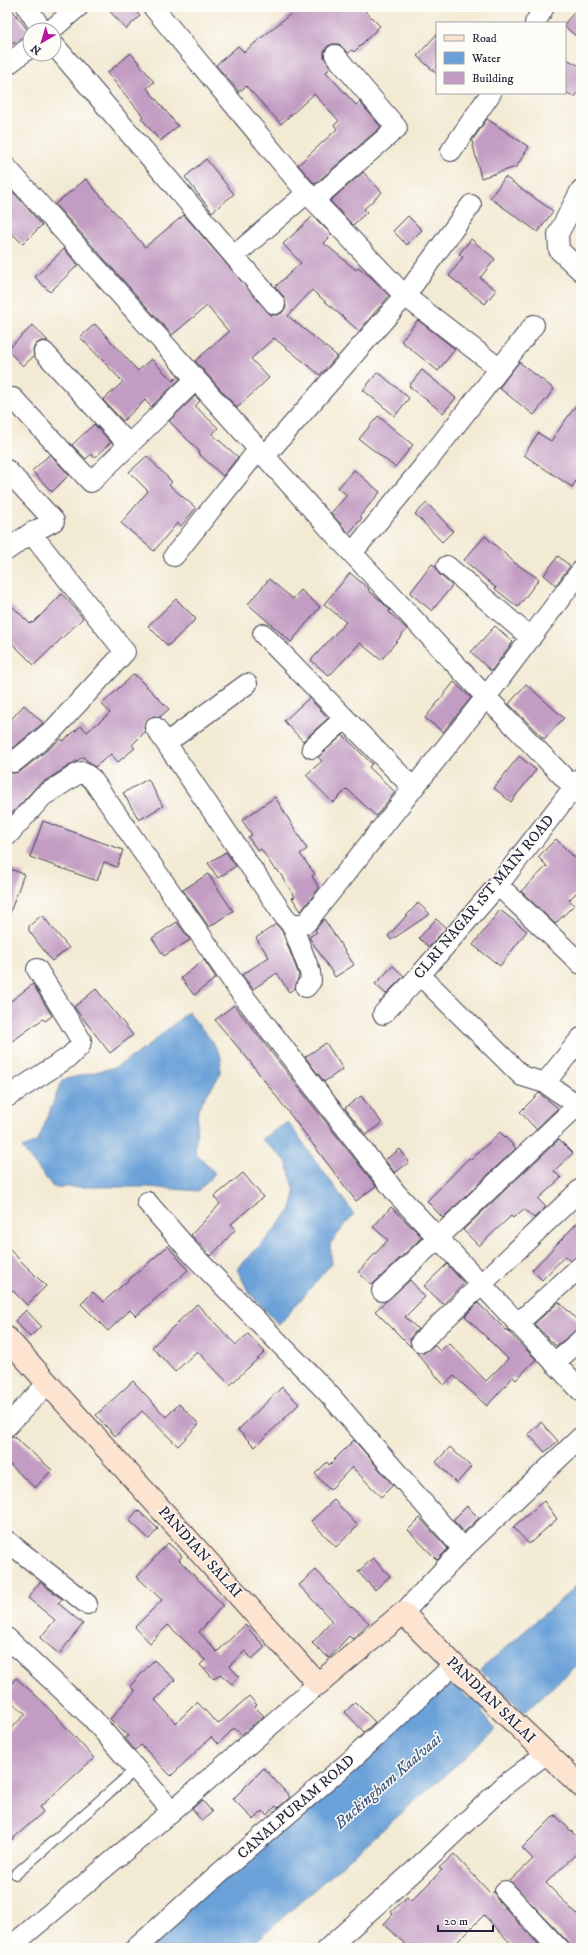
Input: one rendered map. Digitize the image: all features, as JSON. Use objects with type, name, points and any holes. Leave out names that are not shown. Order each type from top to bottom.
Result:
[{"type":"street","points":[[27,7],[37,22]]},
{"type":"street","points":[[60,22],[78,7]]},
{"type":"street","points":[[153,7],[311,196],[405,296],[500,369]]},
{"type":"street","points":[[536,22],[544,7]]},
{"type":"street","points":[[7,65],[22,53]]},
{"type":"street","points":[[62,54],[275,304]]},
{"type":"street","points":[[234,256],[397,128],[335,54]]},
{"type":"street","points":[[451,151],[490,94]]},
{"type":"street","points":[[7,168],[352,552],[486,697],[578,787]]},
{"type":"street","points":[[581,190],[558,234],[558,250],[581,271]]},
{"type":"street","points":[[174,556],[262,452],[405,296],[471,205]]},
{"type":"street","points":[[352,552],[534,325]]},
{"type":"street","points":[[44,352],[128,444]]},
{"type":"street","points":[[13,398],[91,482],[128,444],[196,379]]},
{"type":"street","points":[[7,470],[54,520],[31,533],[7,550]]},
{"type":"street","points":[[7,759],[14,762],[54,729],[125,652],[31,533]]},
{"type":"street","points":[[447,566],[531,638]]},
{"type":"street","points":[[292,925],[306,923],[486,697],[581,571]]},
{"type":"street","points":[[264,634],[413,788]]},
{"type":"street","points":[[247,684],[161,735],[284,916],[292,925],[310,972],[311,981],[306,988]]},
{"type":"street","points":[[312,748],[345,718]]},
{"type":"street","points":[[7,836],[43,796],[53,789],[79,773],[83,772],[92,779],[238,989],[396,1193],[581,1391]]},
{"type":"street","name":"CLRI NAGAR 1ST MAIN ROAD","points":[[383,1014],[498,885],[578,787]]},
{"type":"street","points":[[498,885],[581,964]]},
{"type":"street","points":[[7,1097],[69,1057],[80,1046],[80,1040],[37,969]]},
{"type":"street","points":[[382,1291],[580,1105],[545,1083],[522,1076],[420,974]]},
{"type":"street","points":[[545,1083],[581,1038]]},
{"type":"street","points":[[421,1342],[581,1189]]},
{"type":"street","points":[[147,1202],[192,1254],[328,1393],[463,1549]]},
{"type":"street","points":[[517,1324],[581,1266]]},
{"type":"street","name":"PANDIAN SALAI","points":[[7,1338],[318,1684]]},
{"type":"street","points":[[554,1363],[581,1340]]},
{"type":"street","points":[[7,1426],[48,1383]]},
{"type":"street","points":[[9,1948],[172,1811],[318,1684],[403,1613],[463,1549],[581,1437]]},
{"type":"street","points":[[7,1541],[87,1604]]},
{"type":"street","name":"PANDIAN SALAI","points":[[403,1613],[454,1665],[547,1753],[579,1779]]},
{"type":"street","points":[[7,1638],[92,1718],[172,1811]]},
{"type":"street","name":"CANALPURAM ROAD","points":[[136,1948],[217,1875],[351,1760],[454,1665]]},
{"type":"street","points":[[328,1948],[414,1871],[506,1784],[547,1753]]},
{"type":"street","points":[[506,1891],[558,1948]]},
{"type":"lane","points":[[16,1874],[136,1769]]},
{"type":"water","points":[[188,1012],[212,1041],[221,1057],[220,1075],[198,1108],[195,1152],[215,1173],[198,1191],[148,1187],[53,1187],[22,1148],[38,1141],[62,1080],[116,1067],[144,1049]]},
{"type":"water","points":[[288,1122],[354,1214],[330,1244],[332,1263],[279,1325],[248,1291],[237,1269],[271,1234],[291,1209],[295,1192],[286,1161],[261,1139]]},
{"type":"water","points":[[581,1582],[581,1662],[524,1712],[480,1670]]},
{"type":"water","points":[[447,1675],[496,1730],[248,1948],[138,1948]]},
{"type":"building","points":[[7,7],[10,7],[22,23],[22,37],[13,44],[7,36]]},
{"type":"building","points":[[106,7],[132,7],[140,16],[126,29]]},
{"type":"building","points":[[299,7],[361,7],[380,26],[354,52],[352,50],[348,53],[339,44],[328,46],[324,51],[324,57],[331,68],[326,72],[356,105],[360,102],[381,127],[315,184],[298,165],[337,129],[334,125],[339,121],[314,94],[281,124],[246,86],[239,92],[216,65],[238,46],[244,52]]},
{"type":"building","points":[[579,7],[581,7],[581,40],[566,28],[566,22]]},
{"type":"building","points":[[436,35],[436,73],[417,56]]},
{"type":"building","points":[[131,53],[154,82],[147,88],[178,126],[160,141],[141,118],[143,116],[107,73]]},
{"type":"building","points":[[566,59],[581,67],[581,87],[575,97],[566,92]]},
{"type":"building","points":[[487,119],[529,147],[516,167],[481,178],[472,141]]},
{"type":"building","points":[[206,159],[234,194],[212,212],[185,177]]},
{"type":"building","points":[[363,172],[382,192],[364,209],[367,212],[353,225],[330,201]]},
{"type":"building","points":[[505,177],[553,211],[538,232],[490,198]]},
{"type":"building","points":[[86,179],[145,247],[184,215],[271,315],[282,313],[286,307],[284,297],[275,287],[301,263],[283,244],[313,216],[332,235],[324,243],[356,270],[358,267],[372,278],[389,296],[359,331],[312,290],[288,316],[337,356],[320,375],[274,338],[251,359],[269,378],[237,408],[195,361],[229,332],[207,306],[172,335],[55,204]]},
{"type":"building","points":[[7,185],[42,225],[23,244],[7,229]]},
{"type":"building","points":[[408,216],[422,230],[407,245],[393,231]]},
{"type":"building","points":[[471,239],[495,259],[480,278],[496,290],[485,304],[449,276],[463,257],[459,254]]},
{"type":"building","points":[[64,249],[78,265],[50,292],[35,277]]},
{"type":"building","points":[[418,320],[455,349],[438,371],[401,341]]},
{"type":"building","points":[[95,324],[138,371],[151,359],[173,381],[178,376],[180,379],[151,407],[145,400],[123,421],[103,400],[123,382],[80,337]]},
{"type":"building","points":[[33,325],[48,341],[41,341],[36,344],[33,349],[34,356],[23,366],[7,350]]},
{"type":"building","points":[[519,362],[554,389],[534,415],[499,388]]},
{"type":"building","points":[[422,370],[456,398],[443,413],[409,386]]},
{"type":"building","points":[[378,372],[409,398],[395,416],[363,390]]},
{"type":"building","points":[[195,396],[200,401],[195,406],[218,428],[212,434],[238,457],[223,476],[198,453],[199,451],[169,421]]},
{"type":"building","points":[[581,398],[581,473],[572,487],[524,455],[538,433],[551,441]]},
{"type":"building","points":[[378,416],[413,445],[395,467],[359,439]]},
{"type":"building","points":[[94,424],[111,442],[94,458],[91,454],[86,459],[72,445]]},
{"type":"building","points":[[50,454],[69,475],[52,492],[32,471]]},
{"type":"building","points":[[147,456],[172,482],[169,485],[196,508],[181,526],[177,523],[154,551],[121,523],[148,491],[129,472]]},
{"type":"building","points":[[354,470],[380,492],[360,516],[362,518],[349,533],[331,513],[347,495],[338,488]]},
{"type":"building","points":[[427,503],[453,531],[442,542],[415,514]]},
{"type":"building","points":[[485,536],[515,563],[539,579],[518,607],[495,589],[496,588],[464,560]]},
{"type":"building","points":[[558,556],[570,566],[556,585],[544,575]]},
{"type":"building","points":[[432,564],[436,567],[439,574],[452,586],[432,611],[410,593]]},
{"type":"building","points":[[350,573],[369,589],[368,590],[390,610],[389,612],[407,629],[381,660],[360,643],[329,676],[311,660],[346,622],[324,604]]},
{"type":"building","points":[[269,579],[293,599],[301,590],[320,607],[291,642],[248,604]]},
{"type":"building","points":[[62,594],[83,618],[34,665],[7,638],[7,601],[30,624],[32,622],[33,623]]},
{"type":"building","points":[[176,599],[196,619],[168,646],[148,626]]},
{"type":"building","points":[[495,626],[513,642],[491,671],[471,652]]},
{"type":"building","points":[[134,674],[169,709],[160,717],[154,716],[145,722],[145,732],[132,745],[135,748],[118,762],[111,754],[95,767],[83,757],[37,786],[7,819],[7,772],[15,773],[21,771],[61,739],[63,741],[81,726],[87,732],[110,713],[102,704]]},
{"type":"building","points":[[454,682],[471,698],[443,732],[425,718]]},
{"type":"building","points":[[526,684],[564,718],[544,739],[509,704]]},
{"type":"building","points":[[309,698],[328,718],[303,741],[284,721]]},
{"type":"building","points":[[24,705],[43,723],[12,749],[7,748],[7,724]]},
{"type":"building","points":[[343,735],[372,764],[369,767],[395,792],[376,816],[347,789],[333,803],[306,775],[322,761],[318,757]]},
{"type":"building","points":[[519,756],[536,770],[511,802],[494,788]]},
{"type":"building","points":[[148,779],[163,806],[139,820],[123,793]]},
{"type":"building","points":[[275,797],[307,849],[300,854],[315,874],[312,876],[319,888],[301,911],[292,898],[295,897],[277,869],[275,870],[261,849],[258,851],[248,837],[252,835],[242,820]]},
{"type":"building","points":[[43,821],[123,850],[117,867],[104,862],[97,881],[30,857]]},
{"type":"building","points":[[556,839],[581,864],[581,888],[569,900],[574,905],[555,924],[521,891],[547,866],[538,857]]},
{"type":"building","points":[[226,852],[236,866],[218,878],[208,863]]},
{"type":"building","points":[[7,868],[24,874],[9,915],[7,915]]},
{"type":"building","points":[[208,874],[233,911],[209,927],[183,890]]},
{"type":"building","points":[[418,903],[430,914],[391,940],[388,936]]},
{"type":"building","points":[[500,910],[527,931],[500,966],[473,945]]},
{"type":"building","points":[[42,915],[69,948],[52,961],[29,931],[29,926]]},
{"type":"building","points":[[324,919],[354,965],[335,977],[309,937],[317,932],[315,930]]},
{"type":"building","points":[[436,919],[446,928],[429,947],[419,938]]},
{"type":"building","points":[[177,922],[190,940],[164,956],[152,938]]},
{"type":"building","points":[[276,924],[282,931],[299,975],[295,988],[289,992],[277,973],[253,989],[242,975],[269,957],[256,938]]},
{"type":"building","points":[[204,960],[216,978],[194,995],[181,978]]},
{"type":"building","points":[[393,966],[404,976],[386,994],[375,984]]},
{"type":"building","points":[[33,984],[52,1016],[45,1021],[43,1019],[7,1045],[7,1004]]},
{"type":"building","points":[[96,989],[133,1035],[110,1053],[74,1007]]},
{"type":"building","points":[[234,1005],[376,1186],[356,1201],[248,1059],[215,1020]]},
{"type":"building","points":[[326,1043],[343,1069],[324,1082],[305,1057]]},
{"type":"building","points":[[539,1093],[558,1108],[536,1129],[520,1112]]},
{"type":"building","points":[[361,1096],[382,1123],[366,1135],[345,1108]]},
{"type":"building","points":[[500,1132],[516,1148],[443,1218],[427,1201],[469,1158],[471,1160]]},
{"type":"building","points":[[559,1139],[573,1153],[554,1171],[561,1178],[538,1199],[546,1207],[534,1218],[524,1209],[513,1218],[511,1216],[479,1246],[463,1230]]},
{"type":"building","points":[[400,1149],[409,1162],[395,1173],[385,1160]]},
{"type":"building","points":[[243,1173],[263,1197],[231,1224],[236,1229],[211,1256],[191,1235],[220,1204],[214,1197]]},
{"type":"building","points":[[391,1207],[422,1237],[372,1285],[358,1272],[388,1240],[373,1227]]},
{"type":"building","points":[[581,1219],[581,1255],[570,1261],[565,1256],[542,1280],[532,1270]]},
{"type":"building","points":[[168,1246],[188,1270],[136,1316],[130,1310],[108,1331],[81,1304],[93,1292],[103,1302]]},
{"type":"building","points":[[7,1247],[46,1286],[27,1305],[7,1285]]},
{"type":"building","points":[[447,1264],[464,1283],[443,1304],[424,1286]]},
{"type":"building","points":[[410,1280],[425,1297],[405,1317],[418,1329],[410,1338],[411,1347],[375,1311]]},
{"type":"building","points":[[559,1302],[581,1324],[581,1327],[556,1346],[534,1324]]},
{"type":"building","points":[[478,1303],[536,1359],[516,1380],[513,1377],[487,1406],[454,1376],[444,1385],[416,1352],[424,1353],[434,1345],[440,1351],[449,1343],[486,1381],[508,1359],[465,1316]]},
{"type":"building","points":[[197,1304],[236,1345],[248,1334],[265,1352],[230,1385],[197,1351],[175,1372],[152,1347]]},
{"type":"building","points":[[26,1310],[41,1326],[30,1337],[15,1321]]},
{"type":"building","points":[[133,1381],[166,1417],[179,1404],[199,1424],[178,1446],[142,1411],[115,1436],[96,1415]]},
{"type":"building","points":[[282,1387],[299,1404],[255,1447],[238,1430]]},
{"type":"building","points":[[541,1422],[558,1441],[545,1452],[528,1434]]},
{"type":"building","points":[[13,1436],[52,1470],[35,1488],[7,1462],[7,1437]]},
{"type":"building","points":[[354,1440],[393,1485],[381,1497],[352,1467],[330,1490],[315,1474],[327,1462],[329,1465]]},
{"type":"building","points":[[450,1447],[471,1467],[457,1483],[436,1462]]},
{"type":"building","points":[[334,1500],[358,1526],[336,1547],[311,1521]]},
{"type":"building","points":[[544,1501],[557,1519],[529,1544],[513,1527]]},
{"type":"building","points":[[467,1506],[479,1518],[464,1532],[453,1520]]},
{"type":"building","points":[[138,1510],[158,1529],[149,1539],[129,1520]]},
{"type":"building","points":[[420,1518],[448,1549],[437,1560],[408,1530]]},
{"type":"building","points":[[168,1543],[182,1556],[179,1560],[223,1605],[199,1632],[217,1652],[245,1625],[265,1647],[252,1659],[245,1651],[229,1666],[239,1676],[232,1684],[220,1674],[214,1679],[200,1665],[205,1660],[168,1625],[150,1643],[135,1627],[162,1600],[137,1577]]},
{"type":"building","points":[[373,1558],[390,1576],[375,1590],[358,1572]]},
{"type":"building","points":[[316,1570],[351,1608],[352,1607],[369,1623],[352,1639],[349,1636],[329,1658],[312,1643],[332,1621],[299,1585]]},
{"type":"building","points":[[40,1582],[62,1599],[58,1603],[83,1624],[59,1654],[40,1638],[55,1620],[28,1598]]},
{"type":"building","points":[[154,1660],[175,1680],[155,1700],[176,1723],[197,1702],[218,1724],[249,1696],[257,1705],[255,1707],[264,1716],[241,1735],[234,1728],[218,1744],[211,1737],[171,1776],[141,1745],[135,1750],[125,1738],[128,1736],[110,1719],[135,1691],[130,1686]]},
{"type":"building","points":[[16,1678],[42,1701],[94,1758],[40,1807],[43,1812],[7,1844],[7,1732],[26,1714],[7,1698],[7,1688]]},
{"type":"building","points":[[355,1702],[375,1722],[364,1732],[345,1712]]},
{"type":"building","points":[[264,1768],[290,1797],[278,1808],[276,1806],[267,1815],[263,1811],[254,1820],[233,1799]]},
{"type":"building","points":[[202,1800],[212,1812],[202,1821],[192,1809]]},
{"type":"building","points":[[555,1815],[581,1841],[581,1849],[546,1883],[581,1919],[581,1948],[569,1948],[566,1940],[510,1881],[533,1859],[522,1848]]},
{"type":"building","points":[[454,1854],[491,1894],[494,1891],[497,1899],[542,1948],[515,1948],[484,1915],[451,1948],[409,1948],[384,1924],[393,1914],[391,1912],[407,1897],[411,1901],[442,1870],[439,1868]]},
{"type":"waterway","name":"Buckingham Kaalvaai","points":[[455,1723],[516,1670]]}]
